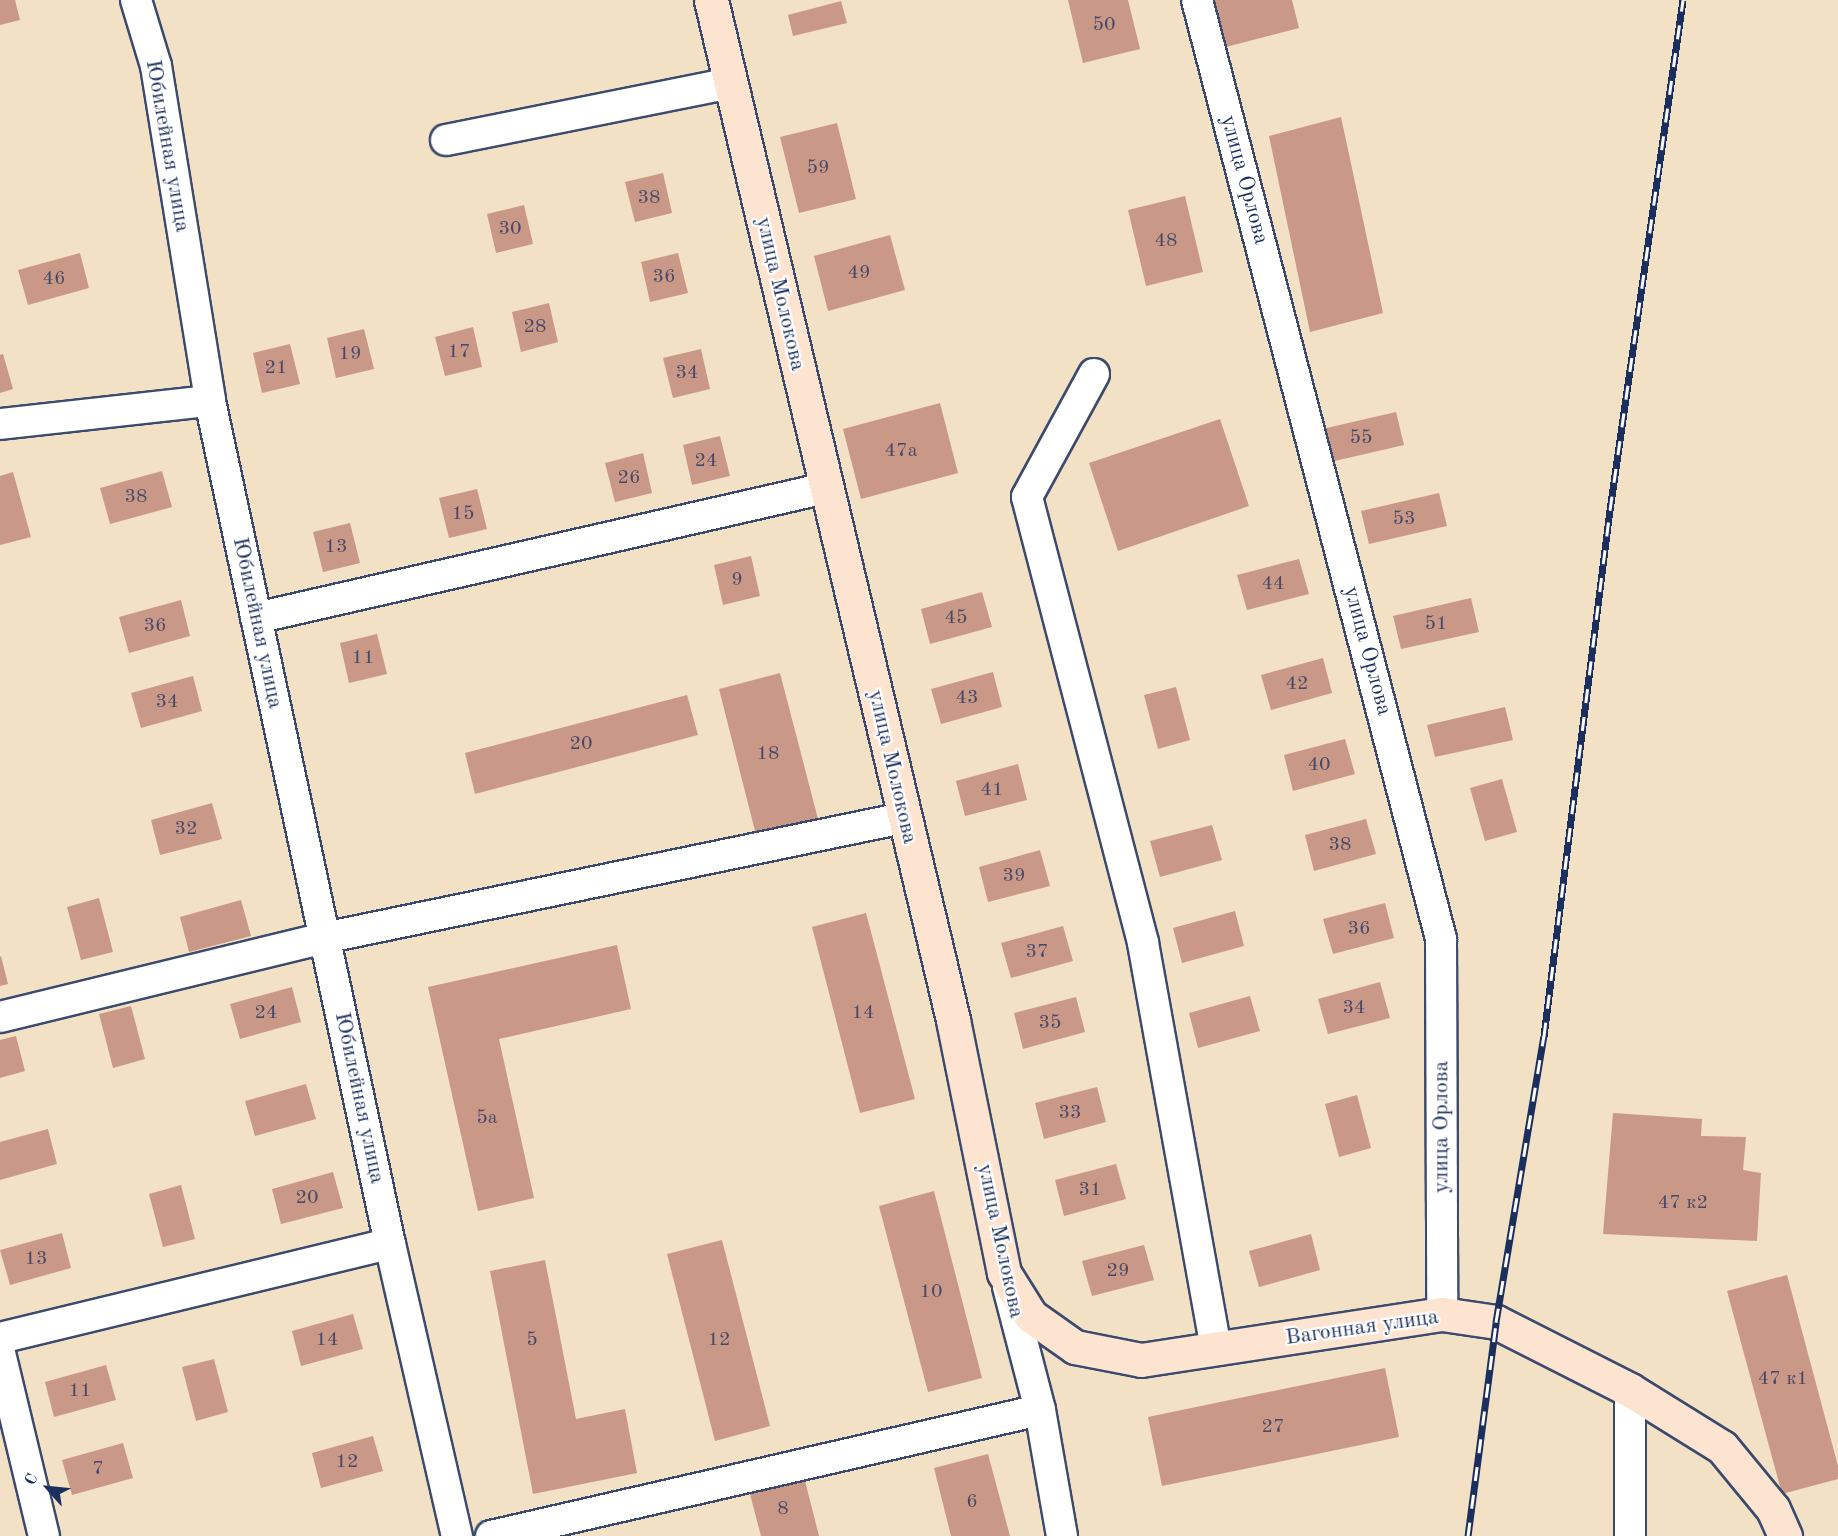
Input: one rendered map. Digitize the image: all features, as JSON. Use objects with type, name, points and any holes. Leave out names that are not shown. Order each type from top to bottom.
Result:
[{"type":"street","name":"Юбилейная улица","points":[[136,0],[156,66],[210,400],[390,1244],[457,1536]]},
{"type":"street","name":"улица Молокова","points":[[711,0],[974,1116],[1004,1273],[1040,1410],[1062,1536]]},
{"type":"street","name":"улица Орлова","points":[[1197,0],[1441,939],[1442,1314]]},
{"type":"street","points":[[446,140],[730,82]]},
{"type":"street","points":[[1094,374],[1027,497],[1143,943],[1216,1350]]},
{"type":"street","points":[[0,424],[210,400]]},
{"type":"street","points":[[256,618],[826,488]]},
{"type":"street","points":[[0,1017],[324,938],[903,818]]},
{"type":"street","points":[[0,1338],[390,1244]]},
{"type":"street","name":"Вагонная улица","points":[[1004,1273],[1031,1316],[1075,1347],[1141,1360],[1442,1314],[1496,1322],[1630,1390],[1722,1447],[1773,1509],[1785,1536]]},
{"type":"street","points":[[0,1353],[44,1536]]},
{"type":"street","points":[[1630,1390],[1630,1536]]},
{"type":"street","points":[[490,1536],[1040,1410]]},
{"type":"building","points":[[0,0],[15,0],[20,20],[0,25]]},
{"type":"building","points":[[1068,0],[1128,0],[1140,49],[1083,63]]},
{"type":"building","points":[[1214,0],[1292,0],[1299,28],[1226,47]]},
{"type":"building","points":[[841,1],[847,23],[793,36],[788,15]]},
{"type":"building","points":[[1341,117],[1383,313],[1310,332],[1269,136]]},
{"type":"building","points":[[837,123],[856,199],[799,213],[780,137]]},
{"type":"building","points":[[663,173],[672,213],[635,222],[625,182]]},
{"type":"building","points":[[1185,196],[1203,272],[1146,286],[1128,210]]},
{"type":"building","points":[[524,205],[533,244],[496,253],[487,214]]},
{"type":"building","points":[[890,235],[905,290],[828,311],[814,256]]},
{"type":"building","points":[[80,253],[89,288],[28,305],[18,270]]},
{"type":"building","points":[[678,253],[688,293],[650,302],[641,262]]},
{"type":"building","points":[[549,303],[558,342],[521,352],[512,312]]},
{"type":"building","points":[[473,327],[482,367],[445,376],[435,337]]},
{"type":"building","points":[[364,329],[374,369],[336,378],[327,338]]},
{"type":"building","points":[[290,344],[300,384],[262,393],[253,353]]},
{"type":"building","points":[[701,349],[710,389],[673,398],[663,358]]},
{"type":"building","points":[[3,354],[13,389],[0,393],[0,355]]},
{"type":"building","points":[[940,403],[958,473],[861,499],[843,429]]},
{"type":"building","points":[[1396,412],[1404,445],[1326,463],[1318,430]]},
{"type":"building","points":[[1220,419],[1249,506],[1118,551],[1089,463]]},
{"type":"building","points":[[720,436],[730,476],[692,485],[683,445]]},
{"type":"building","points":[[643,453],[652,493],[615,502],[605,463]]},
{"type":"building","points":[[162,471],[172,507],[110,524],[100,488]]},
{"type":"building","points":[[13,472],[31,537],[0,545],[0,476]]},
{"type":"building","points":[[477,489],[487,529],[449,538],[439,498]]},
{"type":"building","points":[[1439,493],[1447,526],[1369,544],[1361,511]]},
{"type":"building","points":[[350,523],[360,563],[323,572],[313,532]]},
{"type":"building","points":[[751,556],[760,596],[723,605],[714,565]]},
{"type":"building","points":[[1299,559],[1309,594],[1247,610],[1237,575]]},
{"type":"building","points":[[982,592],[992,627],[930,644],[921,609]]},
{"type":"building","points":[[1471,598],[1479,632],[1401,649],[1393,616]]},
{"type":"building","points":[[181,600],[190,636],[129,653],[119,617]]},
{"type":"building","points":[[377,634],[387,674],[349,683],[340,643]]},
{"type":"building","points":[[1323,658],[1332,693],[1271,710],[1261,675]]},
{"type":"building","points":[[993,672],[1002,707],[941,724],[931,689]]},
{"type":"building","points":[[780,673],[818,819],[756,835],[719,689]]},
{"type":"building","points":[[193,676],[202,711],[141,728],[131,693]]},
{"type":"building","points":[[1176,687],[1190,740],[1158,749],[1144,695]]},
{"type":"building","points":[[687,695],[698,735],[475,794],[465,753]]},
{"type":"building","points":[[1505,707],[1513,740],[1435,757],[1427,725]]},
{"type":"building","points":[[1345,739],[1355,774],[1293,791],[1284,755]]},
{"type":"building","points":[[1018,764],[1027,800],[965,816],[956,781]]},
{"type":"building","points":[[1502,779],[1517,832],[1485,841],[1470,788]]},
{"type":"building","points":[[212,803],[222,839],[160,855],[151,820]]},
{"type":"building","points":[[1366,819],[1376,854],[1314,871],[1305,835]]},
{"type":"building","points":[[1212,825],[1222,860],[1160,877],[1150,841]]},
{"type":"building","points":[[1040,850],[1050,886],[988,902],[979,867]]},
{"type":"building","points":[[99,898],[113,952],[81,960],[67,907]]},
{"type":"building","points":[[241,900],[251,936],[189,952],[180,917]]},
{"type":"building","points":[[1385,903],[1394,938],[1333,954],[1323,919]]},
{"type":"building","points":[[1235,911],[1244,946],[1182,963],[1173,928]]},
{"type":"building","points":[[866,913],[915,1099],[860,1113],[812,927]]},
{"type":"building","points":[[1063,926],[1073,961],[1011,978],[1001,943]]},
{"type":"building","points":[[617,945],[631,1009],[499,1039],[534,1198],[478,1211],[428,987]]},
{"type":"building","points":[[0,957],[8,984],[0,986]]},
{"type":"building","points":[[1380,982],[1390,1018],[1328,1034],[1318,999]]},
{"type":"building","points":[[292,987],[301,1022],[240,1039],[230,1004]]},
{"type":"building","points":[[1250,996],[1260,1031],[1198,1048],[1189,1013]]},
{"type":"building","points":[[1076,997],[1085,1032],[1023,1049],[1014,1013]]},
{"type":"building","points":[[131,1006],[145,1059],[113,1068],[99,1014]]},
{"type":"building","points":[[16,1036],[25,1071],[0,1078],[0,1040]]},
{"type":"building","points":[[306,1084],[316,1119],[255,1136],[245,1101]]},
{"type":"building","points":[[1097,1087],[1106,1122],[1044,1139],[1035,1103]]},
{"type":"building","points":[[1357,1095],[1371,1148],[1339,1157],[1325,1104]]},
{"type":"building","points":[[1613,1113],[1702,1119],[1701,1136],[1746,1137],[1743,1170],[1761,1173],[1757,1241],[1603,1234]]},
{"type":"building","points":[[48,1129],[57,1164],[0,1180],[0,1142]]},
{"type":"building","points":[[1116,1164],[1126,1199],[1064,1216],[1055,1180]]},
{"type":"building","points":[[333,1172],[343,1208],[281,1224],[272,1189]]},
{"type":"building","points":[[181,1185],[195,1239],[163,1247],[149,1194]]},
{"type":"building","points":[[934,1191],[982,1378],[928,1392],[879,1206]]},
{"type":"building","points":[[62,1233],[71,1268],[10,1285],[0,1250]]},
{"type":"building","points":[[1311,1234],[1320,1270],[1259,1287],[1249,1251]]},
{"type":"building","points":[[722,1240],[770,1426],[715,1441],[667,1254]]},
{"type":"building","points":[[1144,1245],[1154,1280],[1092,1296],[1082,1261]]},
{"type":"building","points":[[545,1260],[576,1419],[625,1409],[637,1473],[533,1494],[490,1271]]},
{"type":"building","points":[[1787,1275],[1838,1466],[1838,1479],[1782,1494],[1727,1291]]},
{"type":"building","points":[[353,1314],[363,1349],[301,1366],[292,1331]]},
{"type":"building","points":[[214,1359],[228,1412],[196,1421],[182,1367]]},
{"type":"building","points":[[106,1365],[116,1400],[54,1417],[45,1382]]},
{"type":"building","points":[[1385,1368],[1399,1437],[1162,1486],[1148,1417]]},
{"type":"building","points":[[373,1436],[383,1471],[321,1488],[312,1453]]},
{"type":"building","points":[[123,1443],[133,1478],[72,1495],[62,1460]]},
{"type":"building","points":[[988,1454],[1010,1536],[951,1536],[934,1468]]},
{"type":"building","points":[[802,1469],[819,1536],[761,1536],[747,1483]]},
{"type":"railway","points":[[1468,1536],[1496,1322],[1544,1036],[1610,510],[1683,0]]}]
